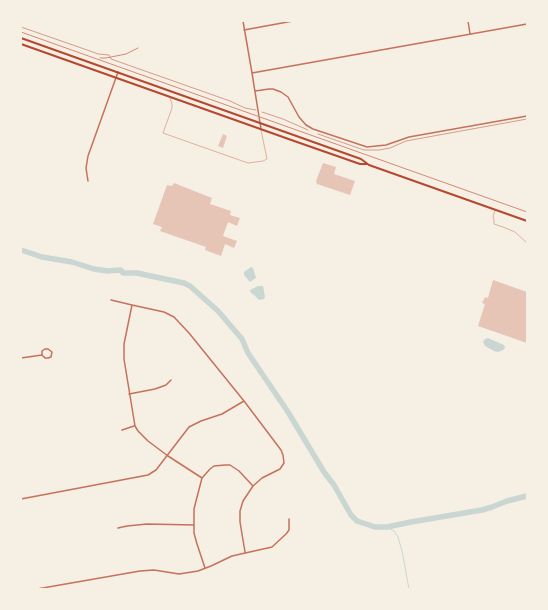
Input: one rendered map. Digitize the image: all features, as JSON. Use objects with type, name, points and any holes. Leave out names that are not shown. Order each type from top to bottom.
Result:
[{"type":"main road","points":[[21,38],[361,159],[369,164],[527,221]]},
{"type":"main road","points":[[21,44],[360,164],[369,164]]},
{"type":"street","points":[[243,21],[261,129]]},
{"type":"street","points":[[244,30],[293,21]]},
{"type":"street","points":[[468,21],[470,34]]},
{"type":"street","points":[[252,73],[527,24]]},
{"type":"street","points":[[88,181],[86,168],[88,156],[118,72]]},
{"type":"street","points":[[255,91],[273,89],[281,92],[288,97],[299,117],[306,125],[313,129],[368,147],[386,145],[409,137],[527,116]]},
{"type":"street","points":[[111,300],[132,306],[164,312],[174,317],[189,333],[244,401],[279,447],[283,455],[284,463],[280,469],[262,478],[253,486],[240,511],[240,522],[245,552]]},
{"type":"street","points":[[132,306],[124,344],[124,352],[129,394],[135,426],[144,438],[202,478]]},
{"type":"street","points":[[21,358],[42,355],[45,358],[48,358],[52,355],[52,352],[50,349],[46,348],[42,351],[42,355]]},
{"type":"street","points":[[129,394],[155,390],[171,380]]},
{"type":"street","points":[[21,499],[144,477],[156,470],[189,427],[196,422],[222,414],[244,401]]},
{"type":"street","points":[[122,430],[135,426]]},
{"type":"street","points":[[205,568],[194,533],[195,505],[202,478],[214,466],[230,465],[239,471],[253,486]]},
{"type":"street","points":[[37,589],[140,571],[154,570],[180,574],[191,572],[205,568],[232,556],[274,546],[289,530],[289,519]]},
{"type":"street","points":[[118,528],[147,524],[194,525]]},
{"type":"lane","points":[[169,97],[171,99],[172,108],[163,133],[248,163],[267,159],[261,129]]},
{"type":"lane","points":[[496,210],[493,216],[494,224],[515,232],[527,243]]},
{"type":"path","points":[[21,27],[98,54],[110,55],[111,59],[230,101],[245,108],[283,119],[311,131]]},
{"type":"path","points":[[316,133],[364,150],[372,150],[390,148],[410,140],[527,119]]},
{"type":"shaded area","points":[[251,267],[253,268],[256,278],[250,282],[244,275],[244,272]]},
{"type":"shaded area","points":[[258,286],[263,286],[264,299],[259,300],[251,293],[250,290]]},
{"type":"shaded area","points":[[488,338],[504,345],[505,348],[498,352],[485,346],[483,342]]},
{"type":"building","points":[[223,134],[227,136],[223,148],[218,146]]},
{"type":"building","points":[[323,163],[336,167],[334,174],[355,181],[350,195],[317,184],[316,181]]},
{"type":"building","points":[[174,183],[212,198],[210,204],[231,211],[230,215],[240,218],[237,226],[228,222],[223,236],[237,241],[234,248],[225,244],[221,256],[205,250],[206,247],[160,231],[162,227],[153,224],[167,185],[172,186]]},
{"type":"building","points":[[493,280],[527,292],[527,343],[478,326],[485,304],[482,303],[485,297],[488,298]]},
{"type":"waterway","points":[[21,250],[42,257],[72,262],[94,269],[108,271],[121,270],[123,273],[137,273],[184,283],[190,286],[218,311],[242,339],[248,353],[288,412],[351,515],[357,521],[375,527],[387,527],[482,510],[527,496]]},
{"type":"waterway","points":[[387,527],[394,531],[398,537],[409,589]]},
{"type":"railway","points":[[21,32],[527,212]]},
{"type":"railway","points":[[100,58],[126,54],[138,48]]}]
